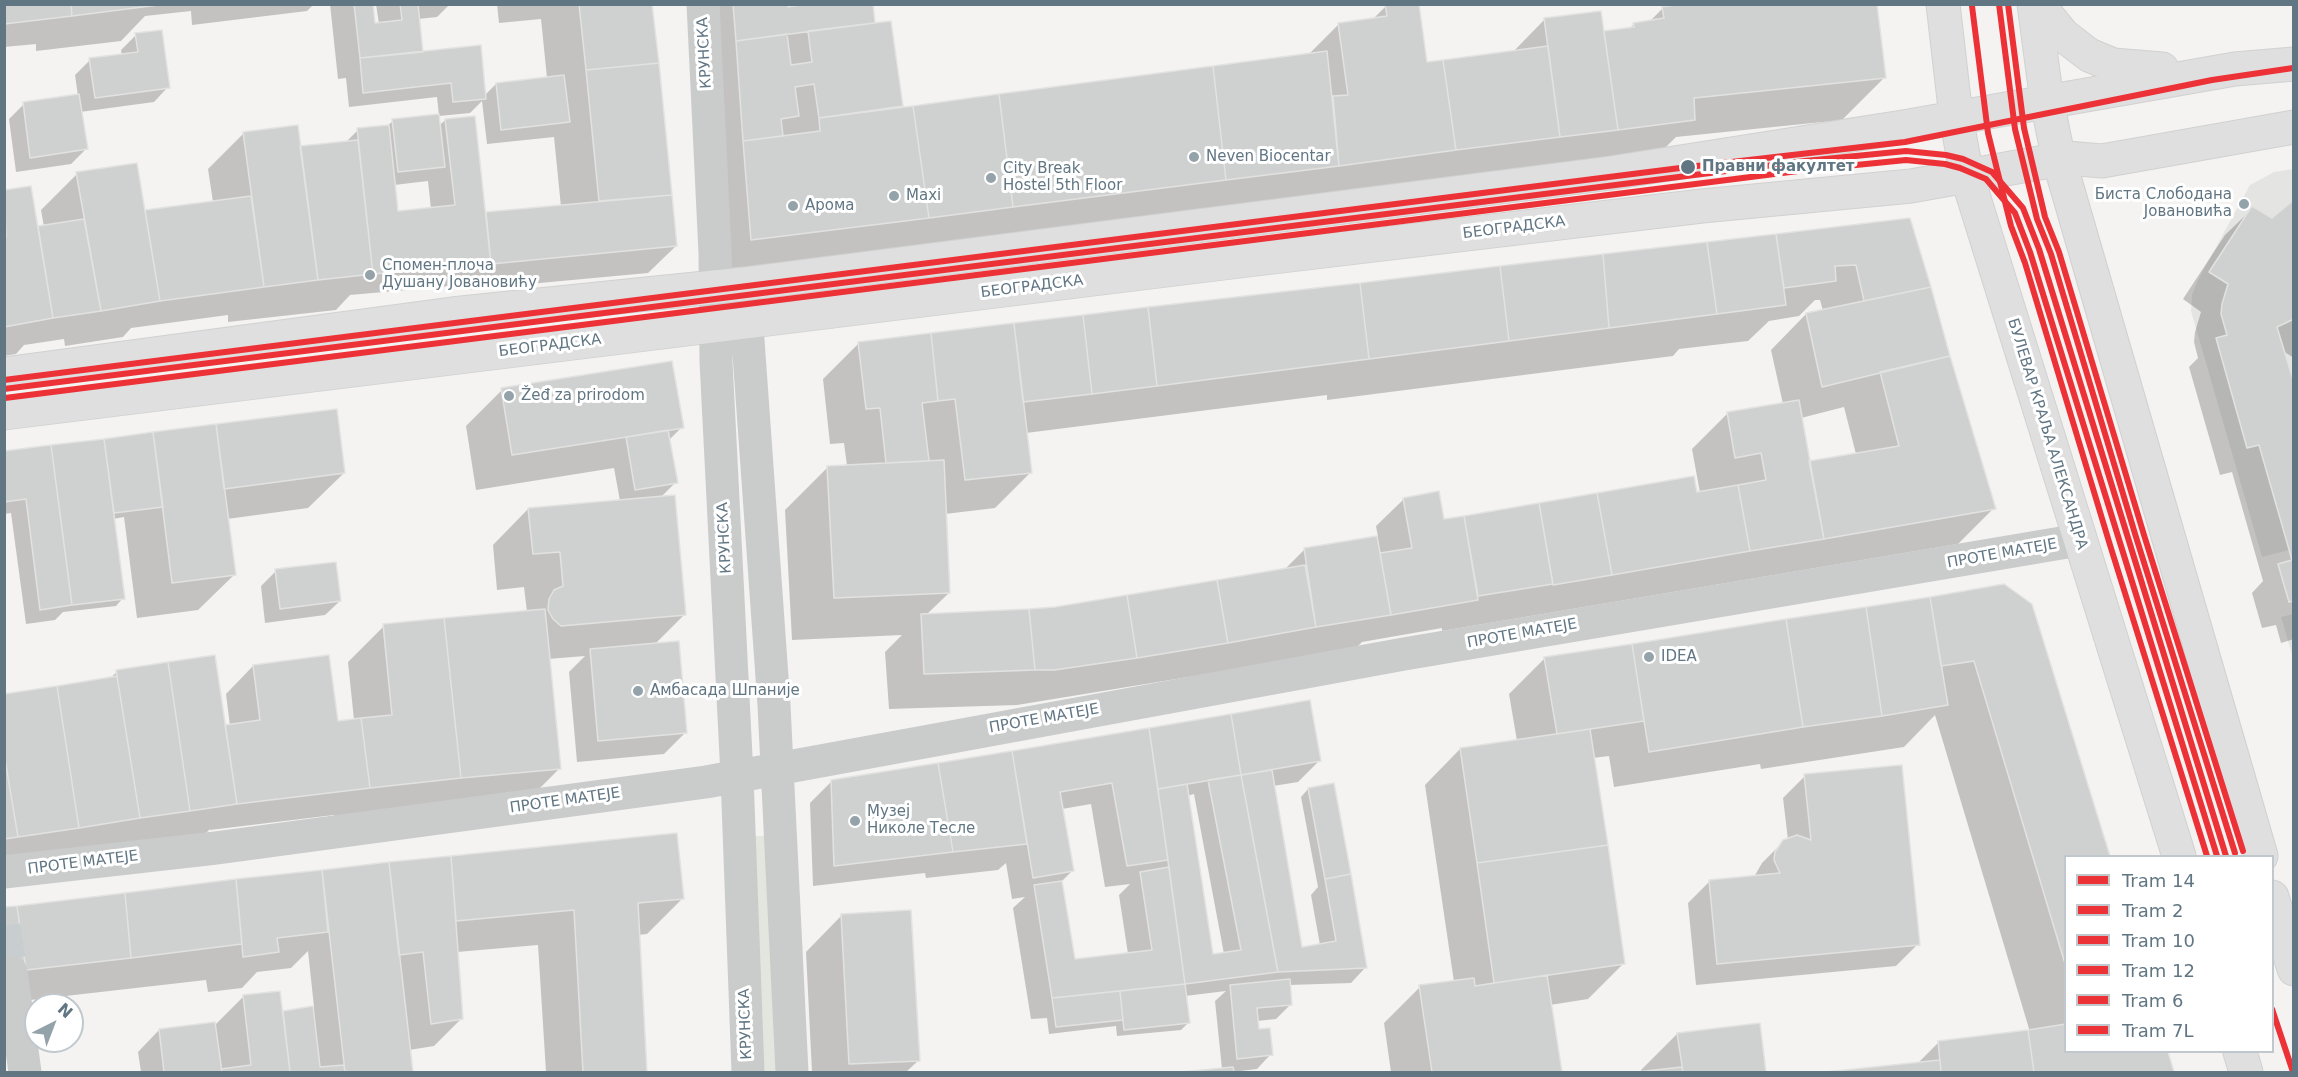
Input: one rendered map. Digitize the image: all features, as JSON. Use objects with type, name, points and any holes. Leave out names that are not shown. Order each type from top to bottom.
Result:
[{"type":"main road","name":"БУЛЕВАР КРАЉА АЛЕКСАНДРА","points":[[1943,4],[1956,117],[1967,176],[2179,855]]},
{"type":"main road","points":[[2034,4],[2047,102],[2261,855]]},
{"type":"main road","points":[[2041,4],[2044,12],[2063,35],[2089,55],[2113,65],[2160,69],[2235,69]]},
{"type":"main road","points":[[4,374],[452,314],[729,286],[1611,173],[1837,138],[2235,69],[2294,63]]},
{"type":"main road","points":[[2063,159],[2098,143],[2294,109]]},
{"type":"main road","points":[[2063,159],[2102,161],[2294,127]]},
{"type":"main road","name":"БЕОГРАДСКА","points":[[4,413],[1248,260],[1702,206],[1911,186],[2063,159]]},
{"type":"main road","points":[[2274,904],[2294,969]]},
{"type":"main road","points":[[2240,1053],[2246,1072]]},
{"type":"street","name":"КРУНСКА","points":[[703,4],[731,324],[737,776],[748,1072]]},
{"type":"street","name":"КРУНСКА","points":[[731,324],[777,768],[792,1072]]},
{"type":"street","name":"ПРОТЕ МАТЕЈЕ","points":[[4,872],[227,846],[737,776],[1404,654],[2079,540]]},
{"type":"street","points":[[11,972],[25,1072]]},
{"type":"shaded area","points":[[2293,169],[2293,601],[2289,602],[2278,564],[2292,560],[2289,550],[2262,557],[2191,311],[2192,295],[2198,280],[2250,185],[2274,172]]},
{"type":"shaded area","points":[[2294,614],[2293,658],[2281,617]]},
{"type":"shaded area","points":[[781,835],[792,1072],[748,1072],[738,837]]},
{"type":"building","points":[[4,4],[71,4],[72,16],[4,24]]},
{"type":"building","points":[[71,4],[158,4],[158,5],[72,16]]},
{"type":"building","points":[[354,4],[373,4],[375,23],[402,20],[400,4],[418,4],[423,52],[360,58]]},
{"type":"building","points":[[579,4],[652,4],[659,63],[586,70]]},
{"type":"building","points":[[733,4],[788,4],[788,7],[807,4],[873,4],[875,23],[736,41]]},
{"type":"building","points":[[1385,4],[1419,4],[1427,62],[1443,60],[1456,150],[1339,166],[1333,96],[1348,95],[1338,23],[1387,16]]},
{"type":"building","points":[[1681,4],[1877,4],[1886,78],[1694,98],[1695,120],[1618,130],[1604,31],[1634,27],[1633,23],[1664,18],[1662,7]]},
{"type":"building","points":[[1601,11],[1618,130],[1560,137],[1544,18]]},
{"type":"building","points":[[891,21],[903,106],[819,118],[814,84],[795,87],[799,116],[781,119],[783,136],[743,141],[736,41],[787,34],[791,65],[812,62],[808,31]]},
{"type":"building","points":[[162,30],[170,88],[95,98],[89,58],[138,52],[135,33]]},
{"type":"building","points":[[481,45],[486,99],[453,102],[451,83],[363,93],[360,58]]},
{"type":"building","points":[[1548,46],[1560,137],[1456,150],[1443,60]]},
{"type":"building","points":[[1327,51],[1339,166],[1226,180],[1213,66]]},
{"type":"building","points":[[659,63],[672,195],[599,201],[586,70]]},
{"type":"building","points":[[1213,66],[1226,180],[1013,207],[999,94]]},
{"type":"building","points":[[564,75],[570,122],[501,130],[496,83]]},
{"type":"building","points":[[79,94],[88,149],[30,158],[23,102]]},
{"type":"building","points":[[999,94],[1013,207],[929,218],[913,106]]},
{"type":"building","points":[[913,106],[929,218],[751,240],[743,141],[820,131],[819,118]]},
{"type":"building","points":[[439,114],[445,167],[398,172],[392,119]]},
{"type":"building","points":[[475,116],[491,264],[373,274],[357,128],[389,125],[398,211],[455,205],[445,119]]},
{"type":"building","points":[[298,125],[318,280],[264,287],[243,132]]},
{"type":"building","points":[[358,140],[373,274],[318,280],[300,146]]},
{"type":"building","points":[[137,163],[160,301],[101,311],[76,172]]},
{"type":"building","points":[[31,186],[53,318],[4,327],[4,237],[6,237],[4,190]]},
{"type":"building","points":[[672,195],[677,246],[491,264],[486,212]]},
{"type":"building","points":[[251,196],[264,287],[160,301],[145,210]]},
{"type":"building","points":[[2294,200],[2294,319],[2277,327],[2294,383],[2294,601],[2289,602],[2278,564],[2292,560],[2259,445],[2247,448],[2216,338],[2227,335],[2221,314],[2228,284],[2209,272],[2252,206],[2272,218]]},
{"type":"building","points":[[1910,218],[1931,287],[1864,301],[1856,265],[1835,266],[1836,281],[1784,288],[1776,234]]},
{"type":"building","points":[[84,219],[101,311],[53,318],[38,226]]},
{"type":"building","points":[[1776,234],[1786,305],[1717,314],[1707,242]]},
{"type":"building","points":[[1707,242],[1717,314],[1609,328],[1603,254]]},
{"type":"building","points":[[1603,254],[1609,328],[1509,341],[1500,266]]},
{"type":"building","points":[[1500,266],[1509,341],[1369,359],[1360,283]]},
{"type":"building","points":[[1360,283],[1369,359],[1157,386],[1148,307]]},
{"type":"building","points":[[1931,287],[1950,356],[1822,387],[1806,313]]},
{"type":"building","points":[[1148,307],[1157,386],[1092,394],[1083,315]]},
{"type":"building","points":[[1083,315],[1092,394],[1023,402],[1014,323]]},
{"type":"building","points":[[1014,323],[1032,473],[965,480],[955,399],[938,401],[931,333]]},
{"type":"building","points":[[931,333],[938,401],[922,403],[929,461],[886,463],[880,408],[866,409],[858,342]]},
{"type":"building","points":[[1950,356],[1996,509],[1824,539],[1809,461],[1899,446],[1880,372]]},
{"type":"building","points":[[672,361],[684,428],[512,455],[501,388]]},
{"type":"building","points":[[1799,400],[1824,539],[1750,551],[1738,485],[1766,480],[1761,453],[1735,458],[1727,412]]},
{"type":"building","points":[[337,409],[345,473],[224,489],[216,424]]},
{"type":"building","points":[[216,424],[236,575],[172,583],[153,432]]},
{"type":"building","points":[[668,430],[678,483],[635,490],[626,437]]},
{"type":"building","points":[[153,432],[163,507],[114,513],[104,439]]},
{"type":"building","points":[[104,439],[125,599],[72,605],[51,445]]},
{"type":"building","points":[[51,445],[72,605],[40,610],[26,499],[4,502],[4,451]]},
{"type":"building","points":[[944,460],[950,593],[834,598],[827,466]]},
{"type":"building","points":[[1694,476],[1697,492],[1738,485],[1750,551],[1612,575],[1597,493]]},
{"type":"building","points":[[1439,491],[1444,519],[1464,516],[1478,600],[1391,615],[1380,553],[1412,548],[1403,498]]},
{"type":"building","points":[[1597,493],[1612,575],[1553,585],[1539,503]]},
{"type":"building","points":[[675,495],[686,615],[561,626],[553,619],[548,610],[549,599],[554,590],[563,586],[560,552],[533,554],[528,508]]},
{"type":"building","points":[[1539,503],[1553,584],[1478,596],[1464,516]]},
{"type":"building","points":[[1377,536],[1391,615],[1316,627],[1304,548]]},
{"type":"building","points":[[336,562],[341,601],[280,609],[275,569]]},
{"type":"building","points":[[1305,565],[1316,627],[1228,643],[1217,580]]},
{"type":"building","points":[[1217,580],[1228,643],[1137,658],[1127,595]]},
{"type":"building","points":[[2004,584],[2032,604],[2110,855],[2064,855],[2064,960],[1974,661],[1941,666],[1930,597]]},
{"type":"building","points":[[1127,595],[1137,658],[1054,670],[1035,670],[1029,609]]},
{"type":"building","points":[[1930,597],[1948,705],[1882,716],[1866,607]]},
{"type":"building","points":[[1866,607],[1882,716],[1803,727],[1786,619]]},
{"type":"building","points":[[545,609],[561,769],[461,778],[444,618]]},
{"type":"building","points":[[1029,609],[1035,670],[924,674],[921,614]]},
{"type":"building","points":[[444,618],[461,778],[370,788],[361,718],[392,715],[383,624]]},
{"type":"building","points":[[1786,619],[1803,727],[1649,752],[1632,644]]},
{"type":"building","name":"Амбасада Шпаније","points":[[679,641],[687,733],[598,741],[590,649]]},
{"type":"building","points":[[1632,644],[1644,721],[1557,734],[1544,657]]},
{"type":"building","points":[[215,655],[237,804],[190,811],[168,662]]},
{"type":"building","points":[[329,655],[338,721],[361,718],[370,788],[237,804],[225,725],[260,720],[253,665]]},
{"type":"building","points":[[168,662],[190,811],[140,818],[116,670]]},
{"type":"building","points":[[117,676],[140,818],[79,828],[57,686]]},
{"type":"building","points":[[57,686],[79,828],[18,837],[4,753],[4,694]]},
{"type":"building","points":[[1310,700],[1321,761],[1241,775],[1231,714]]},
{"type":"building","points":[[1231,714],[1241,775],[1158,789],[1149,728]]},
{"type":"building","points":[[1149,728],[1168,860],[1127,866],[1112,783],[1060,792],[1074,871],[1033,878],[1012,751]]},
{"type":"building","points":[[1590,729],[1608,845],[1477,863],[1460,748]]},
{"type":"building","points":[[1012,751],[1027,844],[953,852],[938,763]]},
{"type":"building","points":[[4,753],[18,837],[4,839]]},
{"type":"building","points":[[938,763],[953,852],[834,866],[831,780]]},
{"type":"building","points":[[1902,765],[1920,945],[1717,964],[1709,880],[1780,873],[1774,860],[1775,852],[1783,840],[1797,835],[1811,840],[1804,774]]},
{"type":"building","points":[[1272,770],[1302,947],[1336,941],[1325,879],[1351,874],[1367,968],[1278,972],[1241,775]]},
{"type":"building","points":[[1241,775],[1278,972],[1185,984],[1158,789],[1187,784],[1213,954],[1241,950],[1208,780]]},
{"type":"building","points":[[1334,783],[1351,874],[1325,879],[1308,788]]},
{"type":"building","points":[[677,833],[684,899],[638,903],[647,1072],[583,1072],[574,910],[456,921],[451,856]]},
{"type":"building","points":[[1608,845],[1625,964],[1494,983],[1477,863]]},
{"type":"building","points":[[451,856],[463,1019],[431,1024],[423,952],[399,955],[389,862]]},
{"type":"building","points":[[389,862],[413,1072],[345,1072],[322,870]]},
{"type":"building","points":[[1169,867],[1185,984],[1052,998],[1034,885],[1062,881],[1075,959],[1152,950],[1140,872]]},
{"type":"building","points":[[322,870],[328,932],[277,938],[279,952],[243,957],[236,879]]},
{"type":"building","points":[[236,879],[242,944],[131,958],[125,893]]},
{"type":"building","points":[[125,893],[131,958],[26,970],[17,906]]},
{"type":"building","points":[[17,906],[26,970],[4,973],[4,907]]},
{"type":"building","points":[[911,910],[920,1061],[849,1064],[841,914]]},
{"type":"building","points":[[1547,975],[1562,1072],[1432,1072],[1419,985],[1474,978],[1475,986]]},
{"type":"building","points":[[1290,979],[1292,1005],[1257,1008],[1259,1029],[1270,1028],[1273,1055],[1237,1059],[1230,985]]},
{"type":"building","points":[[1185,984],[1190,1023],[1124,1030],[1120,991]]},
{"type":"building","points":[[280,991],[290,1072],[222,1072],[221,1069],[251,1065],[243,995]]},
{"type":"building","points":[[1120,991],[1123,1020],[1056,1027],[1052,998]]},
{"type":"building","points":[[313,1006],[320,1067],[344,1065],[345,1072],[290,1072],[283,1011]]},
{"type":"building","points":[[215,1022],[222,1072],[164,1072],[159,1029]]},
{"type":"building","points":[[1760,1023],[1766,1072],[1683,1072],[1677,1033]]},
{"type":"building","points":[[2064,1024],[2064,1053],[2168,1053],[2174,1072],[2034,1072],[2028,1030]]},
{"type":"building","points":[[2028,1030],[2034,1072],[1941,1072],[1938,1041]]},
{"type":"building","points":[[1940,1060],[1941,1072],[1826,1072]]},
{"type":"building","points":[[1233,1067],[1234,1072],[1182,1072]]},
{"type":"building","points":[[1682,1067],[1683,1072],[1637,1072]]},
{"type":"tunnel","points":[[4,926],[11,972]]},
{"type":"tram line","name":"12","points":[[1999,4],[2015,129],[2037,219],[2051,254],[2136,537],[2235,853]]},
{"type":"tram line","name":"7L","points":[[2008,4],[2024,128],[2045,217],[2059,252],[2144,535],[2243,851]]},
{"type":"tram line","name":"6","points":[[1972,6],[1988,133],[2011,226],[2025,263],[2207,855]]},
{"type":"tram line","name":"10","points":[[4,380],[1688,167],[1905,142],[2212,80],[2293,68]]},
{"type":"tram line","name":"14","points":[[4,389],[1805,161],[1906,151],[1946,155],[1963,159],[1992,172],[2023,208],[2039,249],[2226,855]]},
{"type":"tram line","name":"2","points":[[5,398],[1806,170],[1906,160],[1945,164],[1986,179],[2015,213],[2030,252],[2217,855]]},
{"type":"tram line","name":"14","points":[[2274,1015],[2293,1072]]},
{"type":"place","name":"Neven Biocentar","points":[[1194,157]]},
{"type":"place","name":"Правни факултет","points":[[1688,167]]},
{"type":"place","name":"City Break Hostel 5th Floor","points":[[991,178]]},
{"type":"place","name":"Maxi","points":[[894,196]]},
{"type":"place","name":"Биста Слободана Јовановића","points":[[2244,204]]},
{"type":"place","name":"Арома","points":[[793,206]]},
{"type":"place","name":"Спомен-плоча Душану Јовановићу","points":[[370,275]]},
{"type":"place","name":"Žeđ za prirodom","points":[[509,396]]},
{"type":"place","name":"IDEA","points":[[1649,657]]},
{"type":"place","name":"Амбасада Шпаније","points":[[638,691]]},
{"type":"place","name":"Музеј Николе Тесле","points":[[855,821]]}]
